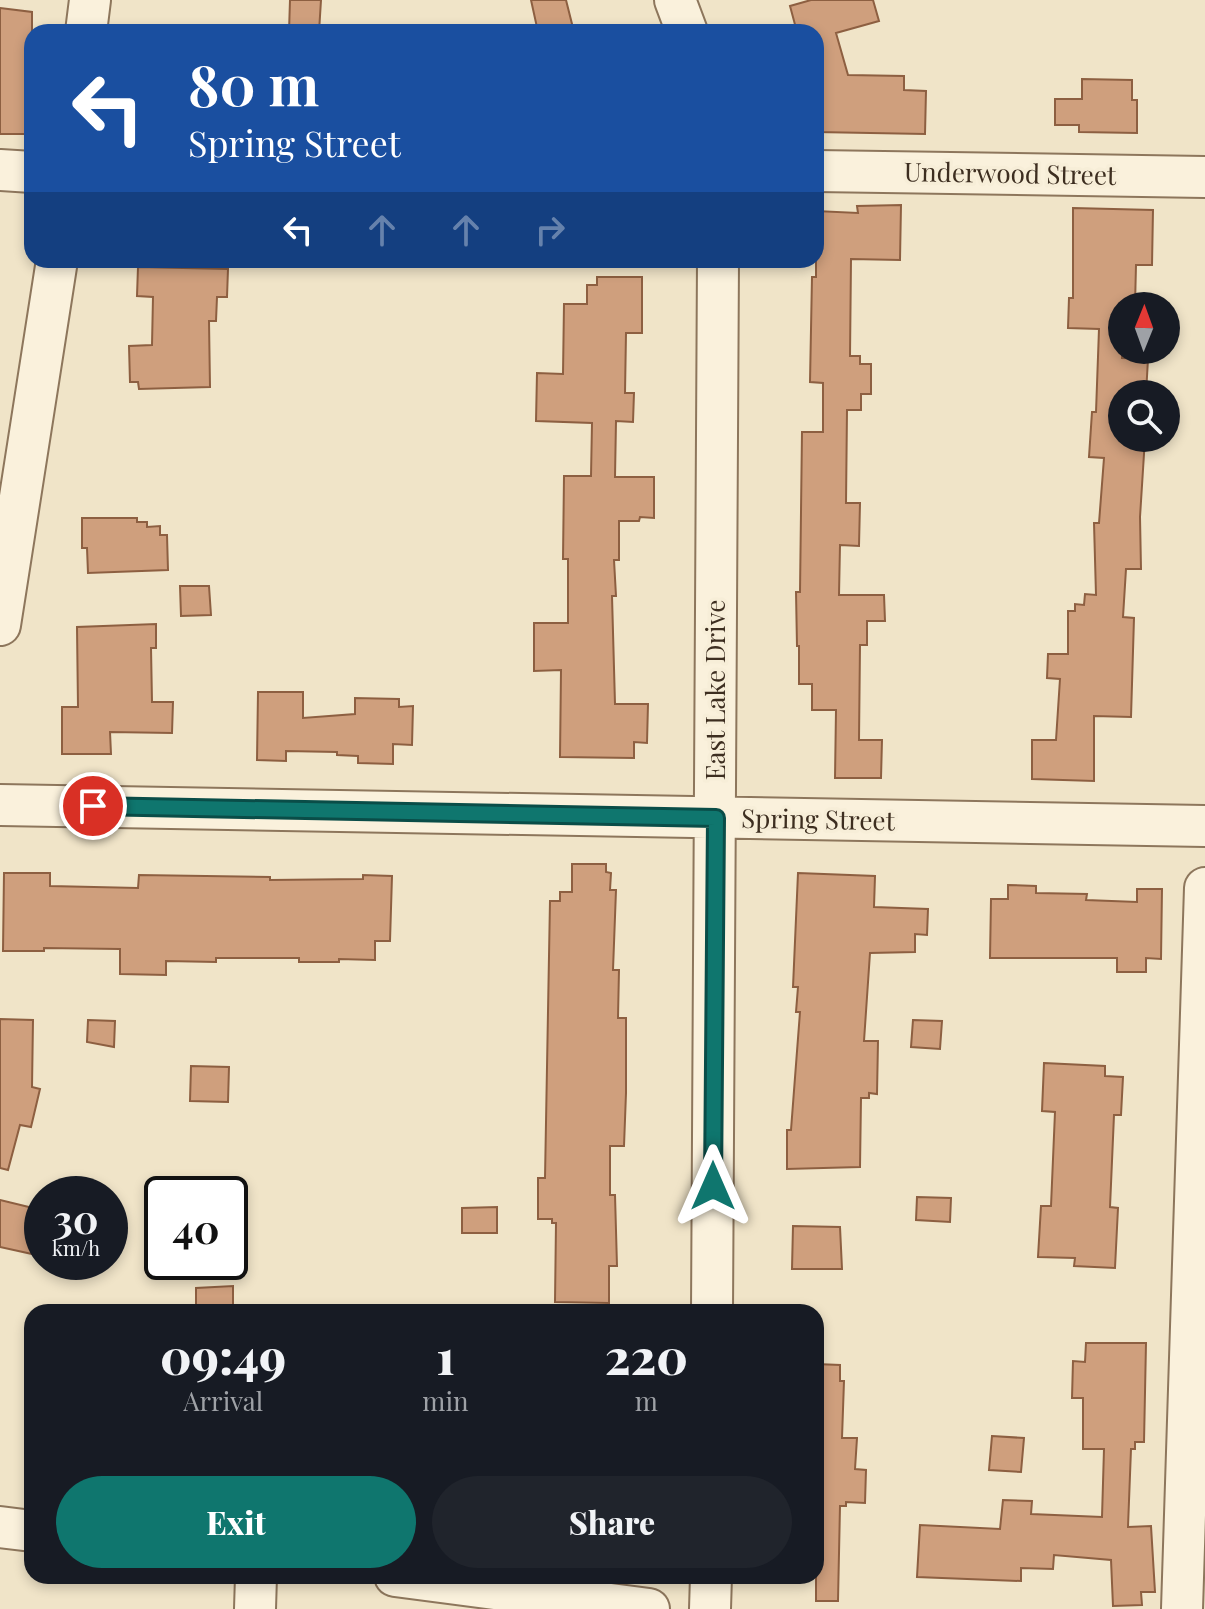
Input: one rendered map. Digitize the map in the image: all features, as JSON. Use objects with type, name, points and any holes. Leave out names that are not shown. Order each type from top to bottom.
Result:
[{"type":"street","points":[[87,24],[90,0]]},
{"type":"street","points":[[675,0],[684,24]]},
{"type":"street","points":[[0,170],[24,172]]},
{"type":"street","name":"Underwood Street","points":[[824,171],[1205,177]]},
{"type":"street","points":[[0,625],[56,268]]},
{"type":"street","name":"East Lake Drive","points":[[712,1304],[718,268]]},
{"type":"street","name":"Spring Street","points":[[0,805],[1205,826]]},
{"type":"street","points":[[1182,1609],[1205,888]]},
{"type":"street","points":[[0,1527],[24,1530]]},
{"type":"street","points":[[255,1609],[256,1584]]},
{"type":"street","points":[[457,1584],[649,1609]]},
{"type":"street","points":[[710,1609],[711,1584]]},
{"type":"building","points":[[290,0],[321,0],[320,24],[289,24]]},
{"type":"building","points":[[531,0],[566,0],[572,24],[536,24]]},
{"type":"building","points":[[811,0],[873,0],[879,21],[836,33],[848,75],[904,76],[904,90],[926,91],[925,134],[824,132],[824,24],[795,24],[790,6]]},
{"type":"building","points":[[0,8],[32,12],[32,24],[24,24],[24,134],[0,134]]},
{"type":"building","points":[[1082,79],[1132,80],[1132,100],[1137,100],[1137,133],[1079,132],[1079,125],[1055,125],[1055,99],[1082,99]]},
{"type":"building","points":[[901,205],[900,260],[851,259],[850,356],[860,356],[860,364],[871,364],[871,394],[861,394],[861,410],[847,410],[846,503],[860,503],[859,546],[840,545],[839,595],[884,595],[885,621],[867,621],[867,645],[860,645],[859,740],[882,740],[881,778],[835,778],[836,710],[812,710],[812,684],[799,684],[797,646],[802,432],[823,432],[823,383],[810,382],[812,277],[816,277],[816,268],[824,268],[824,211],[858,213],[857,206]]},
{"type":"building","points":[[1073,208],[1153,210],[1152,265],[1136,265],[1135,292],[1108,292],[1108,364],[1148,364],[1147,380],[1108,380],[1108,452],[1144,452],[1141,569],[1126,569],[1123,617],[1134,618],[1131,717],[1094,716],[1094,781],[1032,779],[1032,740],[1056,740],[1060,679],[1047,678],[1048,654],[1068,654],[1068,611],[1075,611],[1075,604],[1084,605],[1085,594],[1096,595],[1094,523],[1099,523],[1104,458],[1089,457],[1092,412],[1096,412],[1099,329],[1068,328],[1069,298],[1073,298]]},
{"type":"building","points":[[138,268],[228,269],[227,297],[217,297],[216,321],[209,321],[210,387],[139,389],[138,382],[130,382],[129,346],[152,345],[153,297],[137,296]]},
{"type":"building","points":[[597,277],[642,277],[642,333],[626,333],[625,393],[634,393],[633,422],[616,421],[615,477],[654,477],[654,518],[619,521],[619,560],[614,560],[616,596],[612,596],[615,704],[648,704],[647,743],[634,742],[634,758],[560,757],[561,670],[534,671],[534,623],[568,623],[568,559],[563,559],[564,476],[591,476],[592,423],[536,421],[537,373],[563,374],[564,304],[587,304],[587,285],[597,285]]},
{"type":"building","points":[[82,518],[137,518],[137,522],[147,522],[147,527],[160,526],[160,535],[167,535],[168,570],[88,573],[87,548],[82,548]]},
{"type":"building","points":[[180,586],[209,586],[211,615],[181,616]]},
{"type":"building","points":[[156,624],[156,648],[151,648],[152,702],[173,702],[172,733],[110,732],[111,754],[62,754],[62,707],[78,707],[77,627]]},
{"type":"building","points":[[258,692],[303,692],[303,718],[355,714],[355,698],[399,699],[399,707],[413,706],[412,745],[393,744],[393,764],[358,763],[358,756],[337,755],[337,752],[286,751],[286,761],[257,760]]},
{"type":"building","points":[[572,864],[606,864],[606,872],[611,873],[610,890],[616,890],[613,970],[619,970],[618,1018],[626,1018],[626,1093],[624,1146],[610,1146],[610,1195],[615,1195],[617,1266],[609,1266],[609,1303],[555,1302],[556,1223],[552,1223],[552,1219],[538,1219],[538,1178],[545,1178],[550,901],[560,901],[560,892],[572,892]]},
{"type":"building","points":[[4,873],[50,873],[50,886],[138,888],[139,875],[270,877],[270,880],[392,876],[390,941],[375,941],[375,960],[299,962],[299,958],[216,958],[216,962],[166,961],[166,975],[120,974],[120,949],[3,951]]},
{"type":"building","points":[[798,873],[875,876],[874,907],[928,909],[927,935],[915,934],[915,952],[870,953],[864,1041],[878,1041],[877,1094],[869,1093],[869,1098],[861,1098],[860,1167],[787,1169],[787,1130],[791,1130],[800,1012],[796,1012],[798,987],[793,987]]},
{"type":"building","points":[[1008,885],[1036,886],[1036,893],[1087,894],[1086,900],[1137,902],[1137,889],[1162,889],[1161,959],[1146,958],[1146,972],[1117,972],[1117,958],[990,958],[991,899],[1008,899]]},
{"type":"building","points":[[0,1019],[33,1020],[32,1087],[40,1089],[31,1127],[20,1125],[8,1170],[0,1168]]},
{"type":"building","points":[[88,1020],[115,1021],[114,1047],[87,1042]]},
{"type":"building","points":[[913,1020],[942,1021],[940,1049],[911,1047]]},
{"type":"building","points":[[1044,1063],[1105,1066],[1105,1076],[1123,1077],[1121,1115],[1114,1115],[1110,1207],[1118,1208],[1115,1268],[1074,1266],[1075,1258],[1038,1257],[1041,1206],[1051,1206],[1055,1112],[1042,1111]]},
{"type":"building","points":[[191,1066],[229,1067],[228,1102],[190,1101]]},
{"type":"building","points":[[917,1197],[951,1198],[950,1222],[916,1220]]},
{"type":"building","points":[[0,1200],[24,1206],[24,1252],[0,1247]]},
{"type":"building","points":[[497,1207],[497,1233],[462,1233],[462,1208]]},
{"type":"building","points":[[793,1226],[840,1227],[842,1269],[792,1269]]},
{"type":"building","points":[[233,1286],[233,1304],[196,1304],[196,1288]]},
{"type":"building","points":[[1086,1343],[1146,1343],[1144,1442],[1135,1442],[1135,1449],[1131,1449],[1128,1527],[1151,1526],[1155,1592],[1141,1592],[1142,1605],[1113,1606],[1111,1560],[1054,1555],[1053,1569],[1021,1568],[1021,1581],[917,1577],[920,1525],[1000,1529],[1003,1500],[1032,1501],[1031,1514],[1102,1517],[1104,1449],[1083,1449],[1083,1398],[1072,1398],[1073,1361],[1085,1362]]},
{"type":"building","points":[[824,1364],[840,1365],[840,1381],[844,1381],[842,1438],[857,1438],[855,1469],[866,1470],[865,1503],[846,1502],[846,1506],[840,1506],[838,1601],[816,1601],[816,1584],[824,1584]]},
{"type":"building","points":[[992,1436],[1024,1438],[1021,1472],[989,1470]]},
{"type":"route","points":[[93,806],[716,818],[713,1186]]}]
